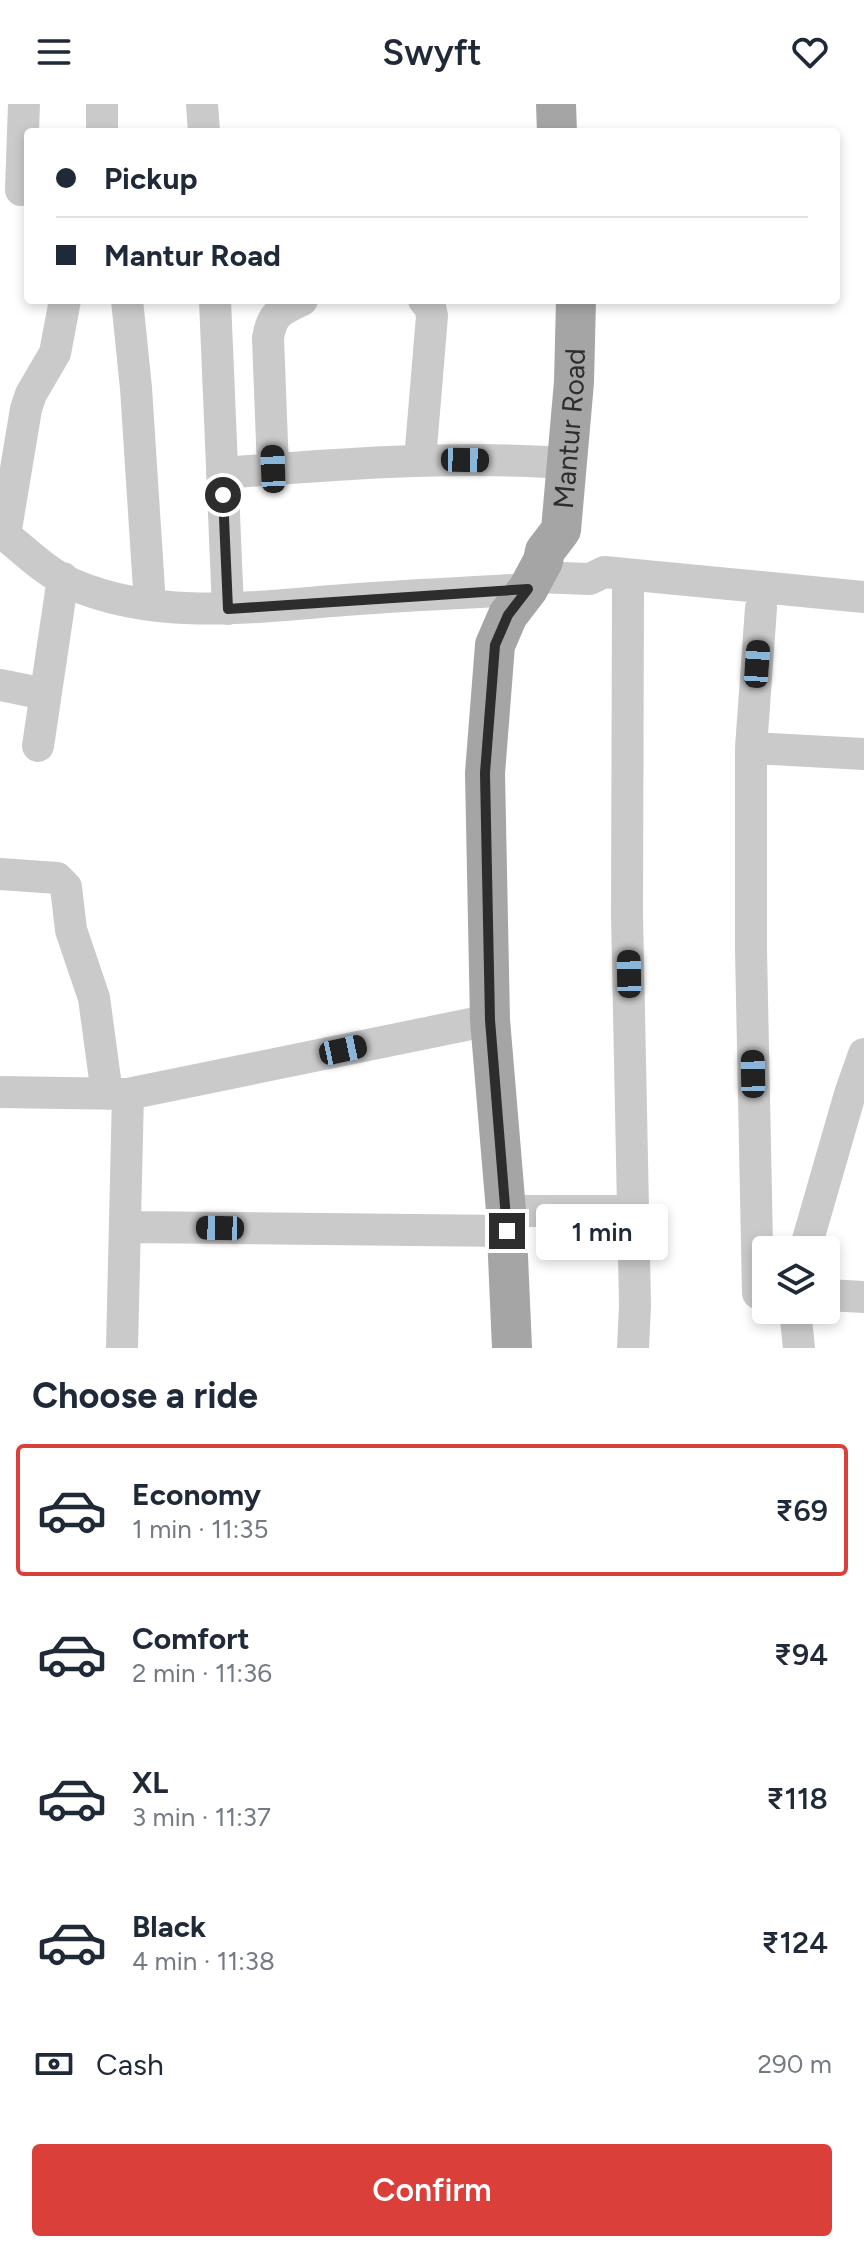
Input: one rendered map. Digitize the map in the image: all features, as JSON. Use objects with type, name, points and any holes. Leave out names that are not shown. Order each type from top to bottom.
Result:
[{"type":"main road","points":[[556,104],[557,128]]},
{"type":"main road","points":[[573,104],[574,128]]},
{"type":"main road","name":"Mantur Road","points":[[536,572],[559,304]]},
{"type":"main road","name":"Mantur Road","points":[[512,1348],[507,1221],[490,1020],[485,773],[495,645],[508,615],[561,530],[573,398],[576,304]]},
{"type":"street","points":[[21,190],[24,104]]},
{"type":"street","points":[[102,104],[102,128]]},
{"type":"street","points":[[202,104],[204,128]]},
{"type":"street","points":[[64,304],[55,353],[31,394],[26,409],[2,533],[33,559],[71,584],[116,599],[162,607],[228,609],[536,572],[590,579],[603,588],[864,618]]},
{"type":"street","points":[[127,304],[150,605]]},
{"type":"street","points":[[215,304],[228,609]]},
{"type":"street","points":[[273,469],[268,338],[274,317],[294,304]]},
{"type":"street","points":[[420,460],[432,316],[429,304]]},
{"type":"street","points":[[222,473],[420,460],[547,462]]},
{"type":"street","points":[[590,579],[604,572],[864,597]]},
{"type":"street","points":[[38,746],[63,578]]},
{"type":"street","points":[[628,591],[627,915],[635,1305],[633,1348]]},
{"type":"street","points":[[757,1236],[751,949],[751,748],[761,608]]},
{"type":"street","points":[[0,685],[45,694]]},
{"type":"street","points":[[751,748],[864,754]]},
{"type":"street","points":[[0,874],[57,878],[66,887],[71,930],[94,998],[118,1094],[125,1227],[122,1348]]},
{"type":"street","points":[[0,1092],[118,1094],[490,1020]]},
{"type":"street","points":[[809,1236],[864,1054]]},
{"type":"street","points":[[125,1227],[507,1221],[633,1211]]},
{"type":"street","points":[[840,1296],[864,1297]]},
{"type":"street","points":[[796,1324],[799,1348]]},
{"type":"route","points":[[223,495],[228,609],[528,589],[508,615],[495,645],[485,773],[490,1020],[507,1231]]}]
